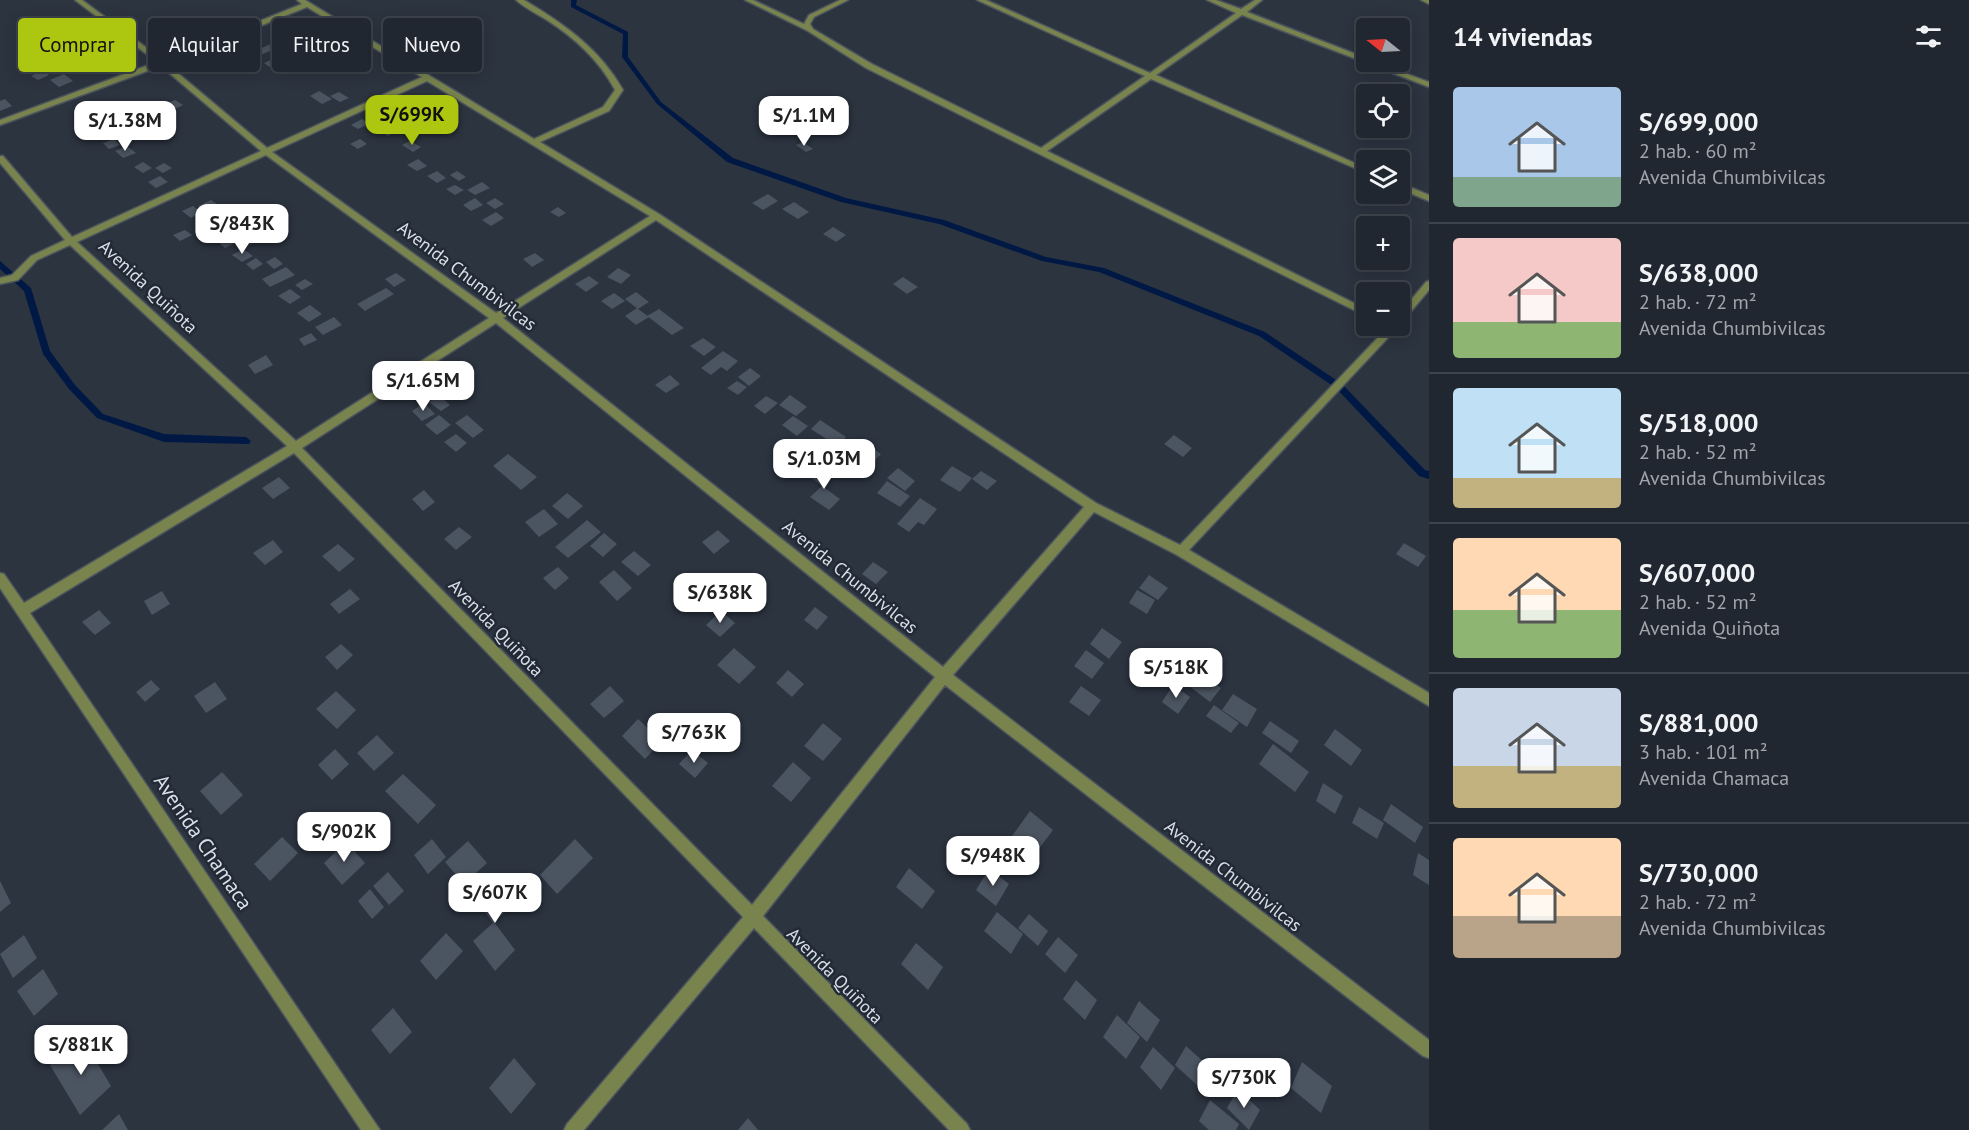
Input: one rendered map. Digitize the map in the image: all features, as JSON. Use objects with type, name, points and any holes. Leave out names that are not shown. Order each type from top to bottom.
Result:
[{"type":"street","name":"Avenida Chumbivilcas","points":[[78,0],[148,52]]},
{"type":"street","points":[[519,0],[577,37],[611,73],[619,90],[606,109],[534,142]]},
{"type":"street","points":[[748,0],[810,30],[869,66],[1356,308]]},
{"type":"street","points":[[810,30],[807,24],[811,16],[845,0]]},
{"type":"street","points":[[980,0],[1356,167]]},
{"type":"street","points":[[1210,0],[1356,56]]},
{"type":"street","points":[[1041,152],[1148,75],[1259,0]]},
{"type":"street","points":[[1424,0],[1429,2]]},
{"type":"street","points":[[260,21],[304,2],[656,216],[1092,506],[1181,551],[1429,700]]},
{"type":"street","points":[[0,123],[148,68]]},
{"type":"street","name":"Avenida Chumbivilcas","points":[[173,72],[267,152],[496,318],[944,676],[1429,1050]]},
{"type":"street","points":[[1396,72],[1429,85]]},
{"type":"street","points":[[0,281],[15,278],[34,258],[427,78]]},
{"type":"street","name":"Avenida Quiñota","points":[[0,158],[71,241],[295,447],[961,1130]]},
{"type":"street","points":[[1410,190],[1429,198]]},
{"type":"street","points":[[22,611],[295,447],[656,216]]},
{"type":"street","points":[[1410,306],[1429,284]]},
{"type":"street","points":[[1181,551],[1384,336]]},
{"type":"street","points":[[573,1130],[752,918],[944,676],[1092,506]]},
{"type":"street","name":"Avenida Chamaca","points":[[0,578],[371,1130]]},
{"type":"building","points":[[272,45],[272,50],[260,55],[260,49]]},
{"type":"building","points":[[272,59],[272,69],[264,63]]},
{"type":"building","points":[[40,72],[49,75],[38,80],[31,76]]},
{"type":"building","points":[[64,74],[73,81],[59,87],[50,80]]},
{"type":"building","points":[[319,91],[332,99],[322,104],[310,96]]},
{"type":"building","points":[[339,92],[349,98],[340,102],[330,96]]},
{"type":"building","points":[[5,99],[12,106],[0,111],[0,101]]},
{"type":"building","points":[[175,100],[183,105],[173,110],[166,104]]},
{"type":"building","points":[[362,119],[369,124],[358,129],[351,125]]},
{"type":"building","points":[[97,124],[104,129],[91,135],[84,130]]},
{"type":"building","points":[[390,124],[399,130],[388,136],[379,130]]},
{"type":"building","points":[[143,125],[151,133],[140,137],[132,129]]},
{"type":"building","points":[[114,139],[120,145],[109,149],[103,143]]},
{"type":"building","points":[[360,139],[367,144],[358,149],[350,144]]},
{"type":"building","points":[[410,141],[421,147],[413,152],[402,145]]},
{"type":"building","points":[[803,142],[813,149],[806,152],[796,145]]},
{"type":"building","points":[[127,146],[136,153],[123,158],[115,151]]},
{"type":"building","points":[[418,159],[427,166],[417,171],[407,165]]},
{"type":"building","points":[[143,162],[152,168],[143,173],[134,167]]},
{"type":"building","points":[[164,163],[172,168],[163,173],[155,168]]},
{"type":"building","points":[[437,171],[446,178],[437,183],[427,176]]},
{"type":"building","points":[[457,171],[466,177],[459,181],[450,175]]},
{"type":"building","points":[[160,176],[168,182],[156,188],[148,182]]},
{"type":"building","points":[[482,182],[490,188],[475,195],[467,190]]},
{"type":"building","points":[[455,185],[464,190],[455,195],[446,189]]},
{"type":"building","points":[[768,194],[778,201],[763,210],[752,203]]},
{"type":"building","points":[[475,198],[483,205],[471,211],[463,205]]},
{"type":"building","points":[[495,198],[504,204],[495,209],[486,203]]},
{"type":"building","points":[[211,200],[228,212],[215,220],[198,206]]},
{"type":"building","points":[[794,202],[809,212],[798,219],[782,209]]},
{"type":"building","points":[[193,206],[201,212],[191,218],[182,211]]},
{"type":"building","points":[[558,207],[566,213],[559,217],[550,212]]},
{"type":"building","points":[[496,212],[504,218],[491,226],[482,220]]},
{"type":"building","points":[[235,222],[243,229],[233,234],[224,228]]},
{"type":"building","points":[[833,227],[846,235],[836,242],[823,234]]},
{"type":"building","points":[[185,230],[192,235],[180,241],[173,235]]},
{"type":"building","points":[[230,236],[237,242],[225,248],[219,243]]},
{"type":"building","points":[[248,236],[255,242],[245,247],[239,240]]},
{"type":"building","points":[[243,249],[253,256],[242,262],[232,255]]},
{"type":"building","points":[[535,253],[544,260],[532,267],[523,259]]},
{"type":"building","points":[[275,257],[283,264],[274,269],[266,262]]},
{"type":"building","points":[[256,258],[263,264],[253,270],[246,264]]},
{"type":"building","points":[[286,267],[295,275],[270,287],[262,279]]},
{"type":"building","points":[[618,268],[631,275],[621,284],[607,277]]},
{"type":"building","points":[[396,273],[406,280],[394,287],[385,279]]},
{"type":"building","points":[[589,276],[599,283],[586,292],[575,284]]},
{"type":"building","points":[[903,277],[918,287],[907,294],[893,284]]},
{"type":"building","points":[[305,279],[313,284],[302,290],[295,285]]},
{"type":"building","points":[[386,288],[394,294],[365,311],[357,304]]},
{"type":"building","points":[[290,289],[301,297],[290,304],[278,296]]},
{"type":"building","points":[[636,292],[649,302],[638,309],[625,299]]},
{"type":"building","points":[[614,293],[625,301],[612,309],[601,301]]},
{"type":"building","points":[[310,305],[322,314],[309,322],[297,313]]},
{"type":"building","points":[[637,308],[649,317],[636,325],[625,316]]},
{"type":"building","points":[[659,309],[684,328],[672,335],[647,316]]},
{"type":"building","points":[[334,317],[342,325],[323,335],[315,327]]},
{"type":"building","points":[[311,333],[317,340],[304,346],[299,339]]},
{"type":"building","points":[[703,338],[716,347],[704,356],[690,346]]},
{"type":"building","points":[[723,351],[738,361],[727,371],[721,367],[711,375],[701,368]]},
{"type":"building","points":[[266,355],[273,365],[255,374],[248,365]]},
{"type":"building","points":[[750,368],[761,376],[749,386],[738,377]]},
{"type":"building","points":[[670,375],[680,384],[666,393],[655,385]]},
{"type":"building","points":[[737,381],[747,387],[738,395],[727,388]]},
{"type":"building","points":[[439,395],[450,405],[441,411],[429,402]]},
{"type":"building","points":[[790,395],[807,407],[796,416],[779,405]]},
{"type":"building","points":[[766,396],[778,403],[765,414],[754,406]]},
{"type":"building","points":[[424,403],[435,414],[422,421],[412,411]]},
{"type":"building","points":[[439,415],[451,425],[437,435],[425,425]]},
{"type":"building","points":[[467,415],[484,430],[473,438],[455,423]]},
{"type":"building","points":[[793,416],[808,426],[797,436],[782,425]]},
{"type":"building","points":[[820,420],[846,437],[837,446],[811,429]]},
{"type":"building","points":[[456,434],[467,443],[456,452],[444,442]]},
{"type":"building","points":[[1174,435],[1192,448],[1183,457],[1164,444]]},
{"type":"building","points":[[869,446],[881,454],[869,466],[856,457]]},
{"type":"building","points":[[508,454],[537,477],[521,490],[493,466]]},
{"type":"building","points":[[952,466],[972,478],[960,492],[940,480]]},
{"type":"building","points":[[820,467],[833,477],[822,486],[809,476]]},
{"type":"building","points":[[898,468],[915,481],[905,491],[887,478]]},
{"type":"building","points":[[981,471],[997,481],[987,490],[972,479]]},
{"type":"building","points":[[279,477],[290,488],[273,499],[262,488]]},
{"type":"building","points":[[887,481],[910,496],[900,507],[877,493]]},
{"type":"building","points":[[822,486],[840,499],[829,510],[810,497]]},
{"type":"building","points":[[424,490],[435,502],[423,511],[412,499]]},
{"type":"building","points":[[567,493],[583,506],[568,519],[552,506]]},
{"type":"building","points":[[920,498],[937,509],[924,525],[918,522],[909,532],[897,524]]},
{"type":"building","points":[[544,509],[558,524],[539,537],[525,522]]},
{"type":"building","points":[[587,520],[601,532],[568,558],[555,547]]},
{"type":"building","points":[[459,527],[472,537],[456,550],[444,539]]},
{"type":"building","points":[[718,530],[730,541],[714,554],[702,542]]},
{"type":"building","points":[[604,533],[617,544],[603,557],[590,546]]},
{"type":"building","points":[[273,540],[283,552],[265,565],[253,553]]},
{"type":"building","points":[[1404,543],[1426,556],[1418,567],[1396,554]]},
{"type":"building","points":[[338,544],[355,559],[339,572],[322,556]]},
{"type":"building","points":[[634,551],[651,565],[638,576],[621,562]]},
{"type":"building","points":[[873,562],[888,572],[876,584],[862,574]]},
{"type":"building","points":[[558,567],[569,578],[555,590],[543,578]]},
{"type":"building","points":[[614,570],[632,588],[617,601],[599,582]]},
{"type":"building","points":[[1149,575],[1168,588],[1158,600],[1139,588]]},
{"type":"building","points":[[350,589],[360,599],[339,614],[330,604]]},
{"type":"building","points":[[1137,590],[1155,600],[1147,614],[1129,603]]},
{"type":"building","points":[[162,591],[170,604],[152,615],[144,601]]},
{"type":"building","points":[[815,607],[828,617],[817,630],[804,620]]},
{"type":"building","points":[[99,610],[111,623],[95,635],[82,622]]},
{"type":"building","points":[[721,611],[735,623],[720,637],[706,625]]},
{"type":"building","points":[[1102,628],[1122,642],[1109,659],[1090,644]]},
{"type":"building","points":[[341,644],[353,655],[337,670],[325,657]]},
{"type":"building","points":[[734,648],[756,667],[739,684],[717,665]]},
{"type":"building","points":[[1086,650],[1104,663],[1092,679],[1074,666]]},
{"type":"building","points":[[788,670],[804,684],[792,697],[776,683]]},
{"type":"building","points":[[1199,672],[1221,688],[1210,702],[1189,686]]},
{"type":"building","points":[[151,680],[160,689],[145,702],[136,692]]},
{"type":"building","points":[[215,682],[227,699],[206,713],[194,696]]},
{"type":"building","points":[[1173,685],[1190,697],[1178,714],[1162,702]]},
{"type":"building","points":[[610,686],[624,701],[604,718],[590,704]]},
{"type":"building","points":[[1081,686],[1101,700],[1089,716],[1069,702]]},
{"type":"building","points":[[336,691],[356,710],[337,729],[316,709]]},
{"type":"building","points":[[1233,694],[1257,709],[1247,727],[1222,710]]},
{"type":"building","points":[[1214,705],[1239,723],[1231,733],[1206,716]]},
{"type":"building","points":[[638,719],[662,741],[645,759],[622,736]]},
{"type":"building","points":[[1270,721],[1299,741],[1291,753],[1262,733]]},
{"type":"building","points":[[823,723],[842,739],[823,761],[804,746]]},
{"type":"building","points":[[1335,729],[1362,750],[1351,766],[1324,745]]},
{"type":"building","points":[[377,735],[394,753],[374,771],[357,753]]},
{"type":"building","points":[[1273,744],[1309,772],[1295,792],[1259,764]]},
{"type":"building","points":[[335,749],[349,764],[332,780],[318,765]]},
{"type":"building","points":[[692,750],[708,763],[695,778],[679,764]]},
{"type":"building","points":[[793,762],[811,778],[791,802],[772,786]]},
{"type":"building","points":[[222,772],[243,795],[221,815],[200,791]]},
{"type":"building","points":[[403,774],[436,805],[418,824],[385,791]]},
{"type":"building","points":[[1323,783],[1343,796],[1335,814],[1316,801]]},
{"type":"building","points":[[1391,804],[1423,827],[1415,843],[1383,820]]},
{"type":"building","points":[[1359,807],[1384,823],[1377,839],[1352,823]]},
{"type":"building","points":[[1030,811],[1053,830],[1029,862],[1007,843]]},
{"type":"building","points":[[282,837],[298,853],[270,881],[254,864]]},
{"type":"building","points":[[432,839],[446,857],[428,874],[414,855]]},
{"type":"building","points":[[575,839],[593,858],[557,894],[540,875]]},
{"type":"building","points":[[468,841],[487,863],[464,884],[445,862]]},
{"type":"building","points":[[346,842],[365,863],[342,885],[324,863]]},
{"type":"building","points":[[1418,853],[1429,860],[1429,885],[1413,875]]},
{"type":"building","points":[[909,868],[935,891],[922,909],[896,887]]},
{"type":"building","points":[[989,869],[1009,884],[996,906],[976,890]]},
{"type":"building","points":[[388,872],[404,891],[389,905],[373,886]]},
{"type":"building","points":[[500,878],[517,901],[494,922],[515,950],[495,971],[473,941],[493,923],[476,900]]},
{"type":"building","points":[[0,881],[11,903],[0,912]]},
{"type":"building","points":[[370,889],[384,907],[372,919],[358,901]]},
{"type":"building","points":[[997,912],[1023,934],[1011,954],[984,931]]},
{"type":"building","points":[[1029,914],[1048,931],[1038,946],[1018,928]]},
{"type":"building","points":[[446,933],[463,951],[436,980],[420,961]]},
{"type":"building","points":[[24,935],[37,958],[13,978],[0,954]]},
{"type":"building","points":[[1058,937],[1078,955],[1065,973],[1045,954]]},
{"type":"building","points":[[916,943],[943,967],[928,990],[901,964]]},
{"type":"building","points":[[43,969],[58,994],[34,1016],[17,991]]},
{"type":"building","points":[[1076,980],[1097,1000],[1085,1020],[1063,999]]},
{"type":"building","points":[[1139,1001],[1160,1020],[1147,1042],[1127,1023]]},
{"type":"building","points":[[393,1008],[412,1032],[390,1054],[371,1030]]},
{"type":"building","points":[[1117,1015],[1140,1037],[1126,1059],[1103,1037]]},
{"type":"building","points":[[82,1037],[111,1086],[80,1115],[50,1065]]},
{"type":"building","points":[[1186,1046],[1217,1074],[1207,1094],[1175,1065]]},
{"type":"building","points":[[1153,1047],[1175,1068],[1161,1090],[1140,1067]]},
{"type":"building","points":[[514,1058],[536,1084],[511,1114],[489,1088]]},
{"type":"building","points":[[1302,1062],[1332,1086],[1321,1113],[1291,1088]]},
{"type":"building","points":[[1238,1089],[1260,1110],[1249,1130],[1227,1108]]},
{"type":"building","points":[[1210,1100],[1239,1124],[1236,1130],[1209,1130],[1199,1121]]},
{"type":"building","points":[[119,1114],[128,1130],[102,1130]]},
{"type":"building","points":[[748,1118],[758,1130],[738,1130]]},
{"type":"waterway","points":[[574,0],[573,6],[626,33],[625,57],[659,103],[730,160],[844,200],[941,222],[1045,259],[1101,270],[1262,334],[1339,386],[1422,473],[1429,475]]},
{"type":"waterway","points":[[0,264],[28,290],[46,352],[72,387],[100,416],[164,438],[246,441]]}]
